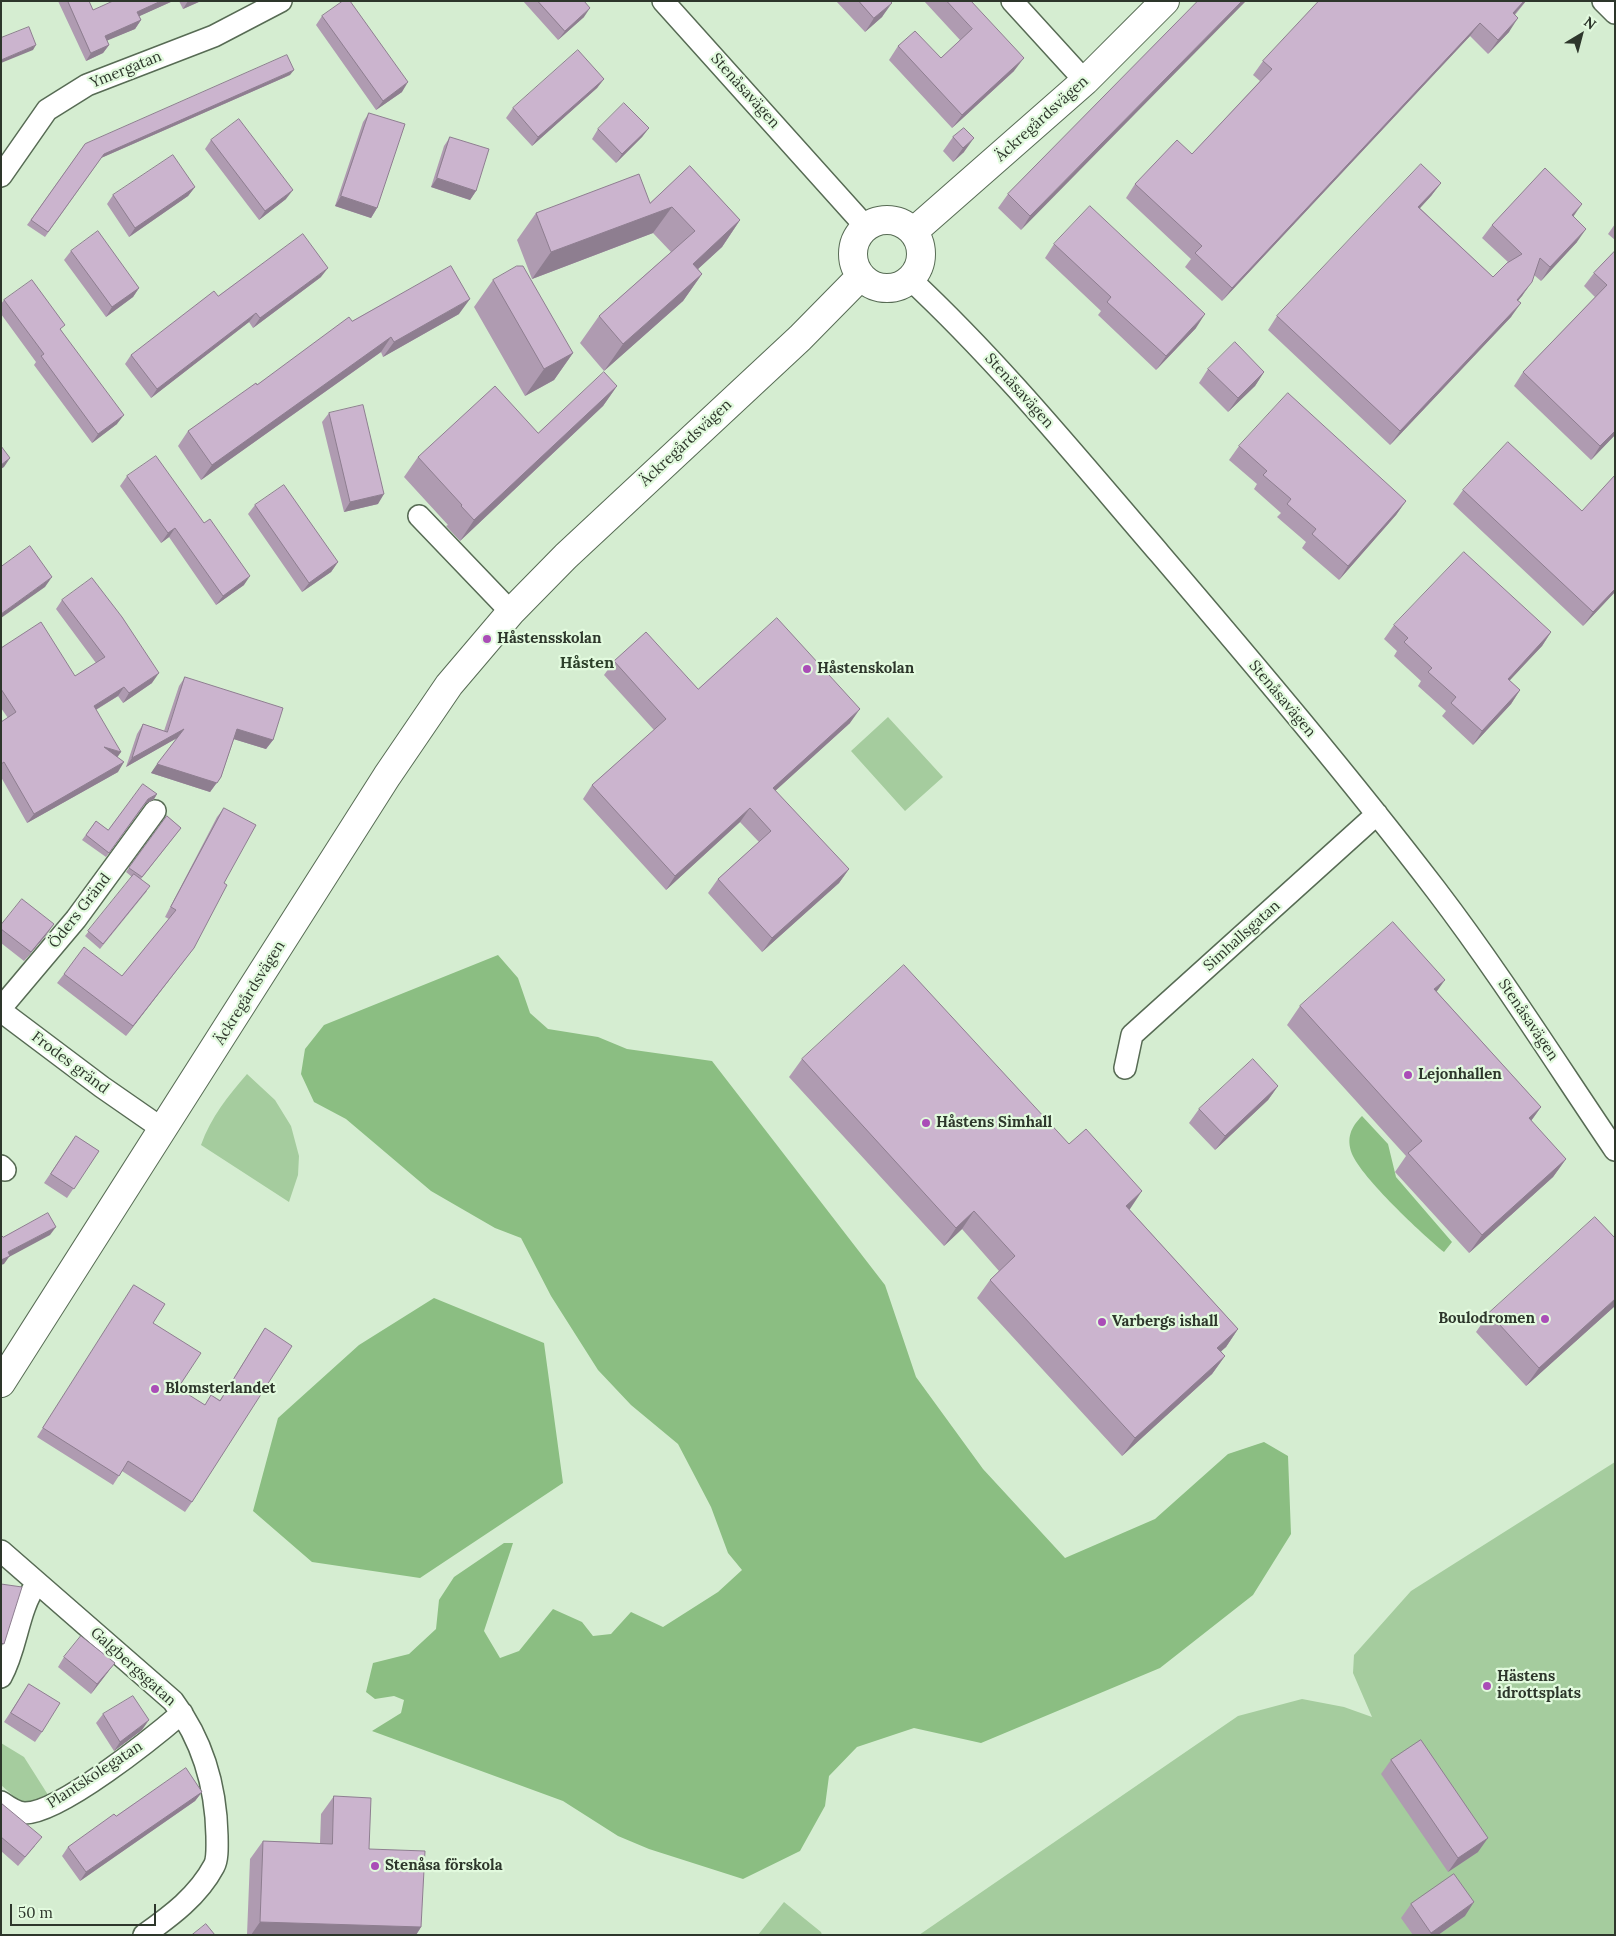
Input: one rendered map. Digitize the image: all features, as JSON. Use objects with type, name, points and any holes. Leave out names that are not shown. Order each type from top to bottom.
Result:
[{"type":"street","name":"Ymergatan","points":[[1,176],[47,110],[87,85],[214,36],[281,1]]},
{"type":"street","name":"Stenåsavägen","points":[[663,1],[866,227]]},
{"type":"street","points":[[1012,1],[1085,81]]},
{"type":"street","name":"Äckregårdsvägen","points":[[913,232],[1085,81],[1166,1]]},
{"type":"street","points":[[1603,1],[1615,13]]},
{"type":"street","points":[[879,220],[894,220],[913,232],[920,245],[920,260],[910,279],[898,286],[885,288],[872,284],[861,276],[854,264],[853,251],[857,237],[866,227],[879,220]]},
{"type":"street","name":"Äckregårdsvägen","points":[[1,1383],[423,722],[449,685],[511,612],[566,556],[800,338],[861,276]]},
{"type":"street","name":"Stenåsavägen","points":[[910,279],[980,347],[1033,407],[1266,679],[1377,814],[1437,892],[1504,985],[1615,1150]]},
{"type":"street","points":[[419,516],[511,612]]},
{"type":"street","name":"Öders Gränd","points":[[1,1009],[76,919],[155,811]]},
{"type":"street","name":"Simhallsgatan","points":[[1125,1068],[1132,1035],[1377,814]]},
{"type":"street","name":"Frodes gränd","points":[[1,1009],[164,1130]]},
{"type":"street","name":"Galgbergsgatan","points":[[1,1551],[152,1681],[182,1713],[201,1750],[213,1787],[216,1813],[215,1864],[198,1890],[187,1902],[144,1935]]},
{"type":"street","points":[[1,1677],[15,1645],[23,1606],[37,1583]]},
{"type":"street","name":"Plantskolegatan","points":[[1,1802],[17,1812],[25,1813],[53,1805],[154,1736],[182,1713]]},
{"type":"green space","points":[[888,717],[943,777],[905,811],[851,751]]},
{"type":"green space","points":[[498,955],[518,978],[530,1013],[548,1029],[598,1037],[627,1049],[712,1061],[885,1285],[916,1377],[983,1469],[1065,1558],[1155,1519],[1228,1454],[1264,1442],[1288,1456],[1291,1534],[1253,1595],[1160,1668],[981,1743],[914,1728],[857,1747],[829,1776],[825,1806],[800,1851],[743,1879],[649,1849],[618,1836],[563,1801],[372,1731],[401,1713],[404,1700],[394,1696],[375,1699],[366,1692],[373,1663],[409,1654],[436,1629],[439,1600],[454,1577],[504,1543],[513,1543],[484,1631],[500,1658],[519,1651],[553,1609],[582,1622],[593,1636],[611,1634],[631,1612],[663,1627],[718,1592],[742,1570],[728,1553],[711,1507],[678,1444],[631,1405],[598,1370],[551,1296],[521,1238],[495,1228],[431,1191],[346,1119],[314,1102],[301,1074],[305,1049],[324,1025]]},
{"type":"green space","points":[[247,1074],[275,1100],[291,1126],[299,1156],[298,1175],[289,1202],[201,1145],[221,1107]]},
{"type":"green space","points":[[1362,1116],[1388,1144],[1396,1177],[1452,1242],[1444,1252],[1380,1191],[1358,1164],[1352,1154],[1349,1143],[1352,1129]]},
{"type":"green space","points":[[434,1298],[544,1343],[563,1483],[420,1578],[312,1562],[253,1511],[278,1418],[359,1345]]},
{"type":"green space","name":"Hästens idrottsplats","points":[[1615,1462],[1615,1935],[919,1935],[1238,1716],[1302,1699],[1344,1707],[1372,1717],[1353,1673],[1354,1655],[1411,1591]]},
{"type":"green space","points":[[1,1743],[24,1757],[50,1798],[43,1804],[19,1801],[1,1785]]},
{"type":"green space","points":[[784,1902],[821,1932],[822,1935],[758,1935]]},
{"type":"building","points":[[68,1],[89,1],[93,10],[113,1],[161,1],[137,12],[141,20],[105,36],[109,45],[91,53]]},
{"type":"building","points":[[343,1],[350,1],[408,82],[383,101],[322,16]]},
{"type":"building","points":[[538,1],[584,1],[590,8],[565,31]]},
{"type":"building","points":[[859,1],[890,1],[892,3],[874,18]]},
{"type":"building","points":[[947,1],[971,1],[1024,58],[962,115],[898,46],[915,31],[941,58],[972,29]]},
{"type":"building","points":[[1198,1],[1242,1],[1030,216],[1008,194]]},
{"type":"building","points":[[1319,1],[1524,1],[1513,13],[1518,18],[1498,40],[1480,23],[1232,288],[1195,253],[1202,246],[1135,184],[1177,140],[1192,154],[1272,69],[1263,61]]},
{"type":"building","points":[[29,27],[36,45],[1,60],[1,38]]},
{"type":"building","points":[[578,50],[604,79],[538,137],[513,108]]},
{"type":"building","points":[[287,55],[294,70],[104,154],[48,232],[31,220],[85,144]]},
{"type":"building","points":[[624,103],[649,128],[622,154],[598,129]]},
{"type":"building","points":[[369,113],[405,124],[377,208],[341,196]]},
{"type":"building","points":[[239,119],[293,190],[265,211],[211,140]]},
{"type":"building","points":[[964,128],[974,138],[963,148],[953,137]]},
{"type":"building","points":[[450,137],[489,149],[476,191],[437,178]]},
{"type":"building","points":[[173,155],[195,187],[135,228],[113,195]]},
{"type":"building","points":[[1421,164],[1441,183],[1418,207],[1493,277],[1507,263],[1522,254],[1492,225],[1545,168],[1582,204],[1572,215],[1586,229],[1550,267],[1540,258],[1532,282],[1517,300],[1521,303],[1400,431],[1277,316]]},
{"type":"building","points":[[690,166],[740,220],[693,264],[702,274],[623,344],[599,316],[695,231],[672,207],[551,252],[536,213],[639,174],[650,203]]},
{"type":"building","points":[[1090,206],[1205,314],[1166,356],[1107,302],[1111,297],[1054,244]]},
{"type":"building","points":[[98,231],[139,288],[112,307],[71,251]]},
{"type":"building","points":[[303,234],[328,268],[260,318],[256,313],[157,389],[131,355],[214,291],[218,296]]},
{"type":"building","points":[[1615,251],[1615,431],[1600,446],[1523,372],[1607,285],[1594,273]]},
{"type":"building","points":[[451,266],[470,299],[394,342],[391,337],[212,465],[188,431],[256,383],[257,385],[349,317],[352,321]]},
{"type":"building","points":[[517,266],[523,266],[573,353],[544,369],[493,280]]},
{"type":"building","points":[[32,280],[65,325],[60,329],[124,415],[98,434],[41,356],[44,354],[4,300]]},
{"type":"building","points":[[1235,342],[1264,372],[1238,398],[1208,369]]},
{"type":"building","points":[[604,372],[617,386],[474,520],[418,457],[495,386],[538,433]]},
{"type":"building","points":[[1288,393],[1406,501],[1348,566],[1312,534],[1316,529],[1287,504],[1291,499],[1263,475],[1267,471],[1239,446]]},
{"type":"building","points":[[363,405],[384,494],[350,502],[329,413]]},
{"type":"building","points":[[1508,442],[1582,511],[1615,475],[1615,589],[1593,612],[1463,490]]},
{"type":"building","points":[[1,446],[10,458],[1,465]]},
{"type":"building","points":[[156,456],[204,523],[210,519],[250,576],[223,596],[175,528],[168,533],[127,476]]},
{"type":"building","points":[[284,485],[338,562],[309,583],[255,505]]},
{"type":"building","points":[[30,546],[52,577],[1,614],[1,567]]},
{"type":"building","points":[[1464,552],[1551,632],[1508,679],[1520,690],[1482,731],[1451,703],[1456,697],[1428,672],[1432,668],[1404,642],[1408,638],[1394,625]]},
{"type":"building","points":[[92,578],[122,617],[159,673],[129,693],[124,687],[94,706],[121,752],[104,747],[124,762],[34,814],[4,762],[1,764],[1,722],[16,712],[1,689],[1,648],[41,622],[75,676],[105,657],[62,600]]},
{"type":"building","points":[[777,618],[860,709],[773,788],[849,869],[772,938],[718,879],[771,831],[750,808],[675,876],[592,785],[666,719],[614,661],[646,632],[698,689]]},
{"type":"building","points":[[185,677],[283,708],[273,740],[237,729],[221,777],[217,783],[157,764],[184,729],[132,758],[143,724],[167,732]]},
{"type":"building","points":[[143,784],[157,794],[148,799],[109,853],[86,835],[96,821],[108,830]]},
{"type":"building","points":[[224,808],[256,825],[224,883],[227,885],[194,948],[133,1026],[64,974],[84,947],[122,976],[176,910],[171,907]]},
{"type":"building","points":[[167,816],[181,828],[142,877],[129,868]]},
{"type":"building","points":[[134,874],[150,886],[103,944],[88,931]]},
{"type":"building","points":[[22,899],[54,924],[31,952],[1,929],[1,925]]},
{"type":"building","name":"Lejonhallen","points":[[1393,922],[1445,980],[1434,989],[1541,1107],[1529,1118],[1566,1159],[1482,1235],[1408,1153],[1422,1141],[1300,1006]]},
{"type":"building","points":[[904,965],[1069,1144],[1086,1129],[1142,1191],[1126,1206],[1238,1329],[1217,1348],[1225,1356],[1135,1438],[990,1280],[1015,1256],[974,1211],[956,1228],[802,1059]]},
{"type":"building","points":[[1253,1059],[1278,1086],[1225,1136],[1199,1109]]},
{"type":"building","points":[[76,1136],[99,1151],[74,1189],[51,1174]]},
{"type":"building","points":[[48,1213],[56,1227],[8,1252],[10,1256],[1,1260],[1,1235],[3,1237]]},
{"type":"building","name":"Boulodromen","points":[[1595,1217],[1615,1238],[1615,1299],[1539,1368],[1489,1313]]},
{"type":"building","points":[[134,1285],[165,1304],[153,1323],[201,1353],[178,1388],[205,1405],[211,1395],[220,1401],[265,1328],[292,1346],[192,1502],[128,1461],[119,1476],[43,1428]]},
{"type":"building","points":[[1,1584],[22,1587],[4,1644],[1,1643]]},
{"type":"building","points":[[81,1636],[115,1663],[97,1684],[64,1657]]},
{"type":"building","points":[[29,1684],[60,1703],[42,1732],[11,1713]]},
{"type":"building","points":[[133,1696],[149,1720],[120,1742],[103,1714]]},
{"type":"building","points":[[1421,1740],[1488,1838],[1458,1858],[1391,1760]]},
{"type":"building","points":[[186,1768],[202,1792],[86,1872],[68,1847],[114,1814],[116,1816]]},
{"type":"building","points":[[334,1796],[371,1798],[369,1849],[425,1851],[421,1927],[260,1922],[263,1841],[332,1844]]},
{"type":"building","points":[[1,1803],[42,1837],[25,1857],[1,1837]]},
{"type":"building","points":[[1454,1874],[1474,1902],[1431,1933],[1411,1904]]},
{"type":"building","points":[[206,1924],[215,1935],[192,1935]]},
{"type":"place","name":"Håstensskolan","points":[[487,639]]},
{"type":"place","name":"Håstenskolan","points":[[807,669]]},
{"type":"place","name":"Lejonhallen","points":[[1408,1075]]},
{"type":"place","name":"Håstens Simhall","points":[[926,1123]]},
{"type":"place","name":"Boulodromen","points":[[1545,1319]]},
{"type":"place","name":"Varbergs ishall","points":[[1102,1322]]},
{"type":"place","name":"Blomsterlandet","points":[[155,1389]]},
{"type":"place","name":"Hästens idrottsplats","points":[[1487,1686]]},
{"type":"place","name":"Stenåsa förskola","points":[[375,1866]]},
{"type":"district","name":"Håsten","points":[[587,663]]}]
